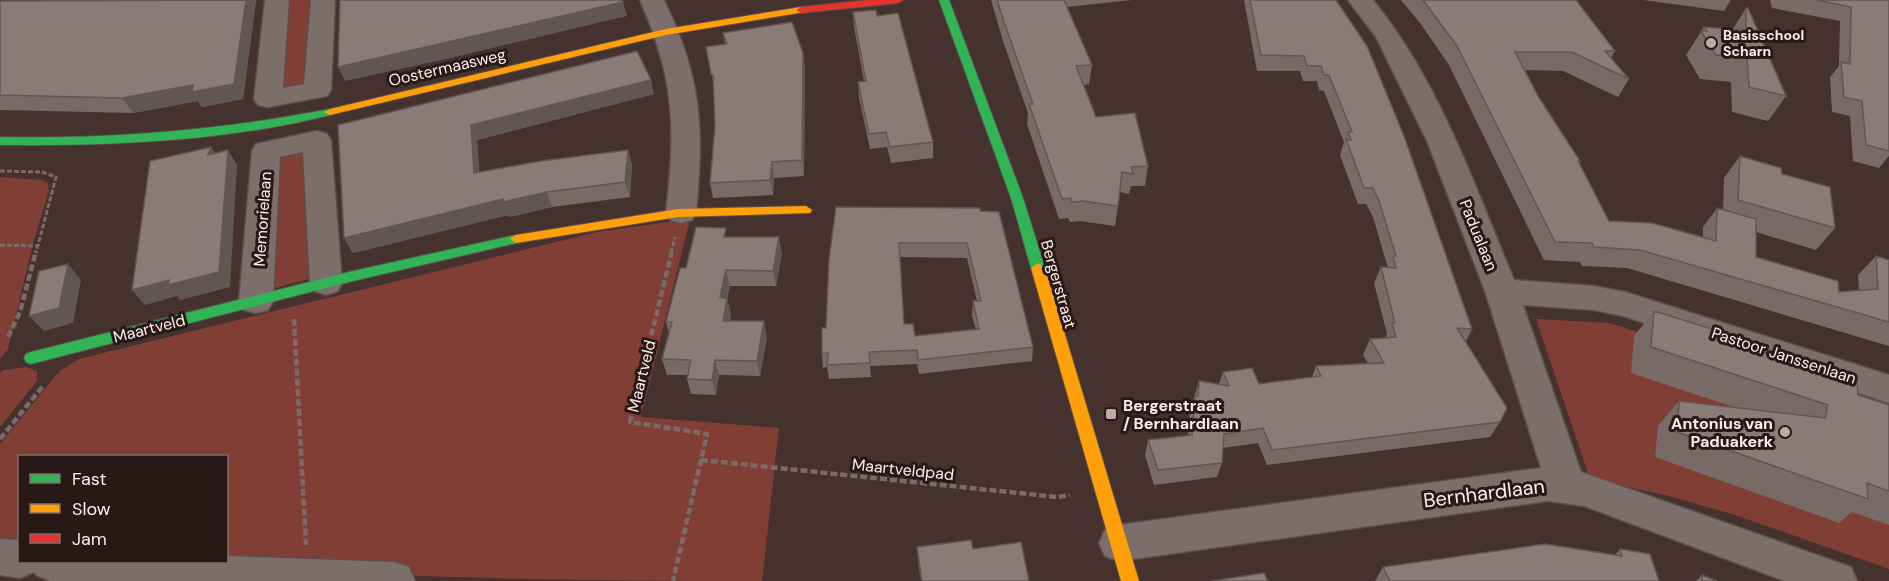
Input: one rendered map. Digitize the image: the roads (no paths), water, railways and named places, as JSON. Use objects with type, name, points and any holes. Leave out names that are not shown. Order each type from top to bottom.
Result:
[{"type":"street","points":[[277,0],[268,99],[317,90],[323,0]]},
{"type":"street","points":[[652,0],[668,32],[686,100],[686,168],[681,213]]},
{"type":"street","name":"Oostermaasweg","points":[[0,141],[128,141],[210,133],[261,125],[393,97],[668,32],[757,16],[898,0]]},
{"type":"street","name":"Bergerstraat","points":[[944,0],[1017,198],[1130,581]]},
{"type":"street","name":"Padualaan","points":[[1360,0],[1388,35],[1441,141],[1502,291],[1566,485]]},
{"type":"street","name":"Memorielaan","points":[[256,301],[266,151],[317,140],[326,283]]},
{"type":"street","name":"Maartveld","points":[[31,358],[326,283],[602,224],[681,213],[806,210]]},
{"type":"street","name":"Pastoor Janssenlaan","points":[[1502,291],[1594,298],[1625,304],[1889,388]]},
{"type":"street","name":"Bernhardlaan","points":[[1119,543],[1481,491],[1548,484],[1566,485],[1604,495],[1836,581]]},
{"type":"street","points":[[0,557],[18,559]]},
{"type":"street","points":[[65,563],[170,577],[394,581]]},
{"type":"place","name":"Basisschool Scharn","points":[[1711,43]]},
{"type":"place","name":"Bergerstraat / Bernhardlaan","points":[[1111,414]]},
{"type":"place","name":"Antonius van Paduakerk","points":[[1785,432]]}]
